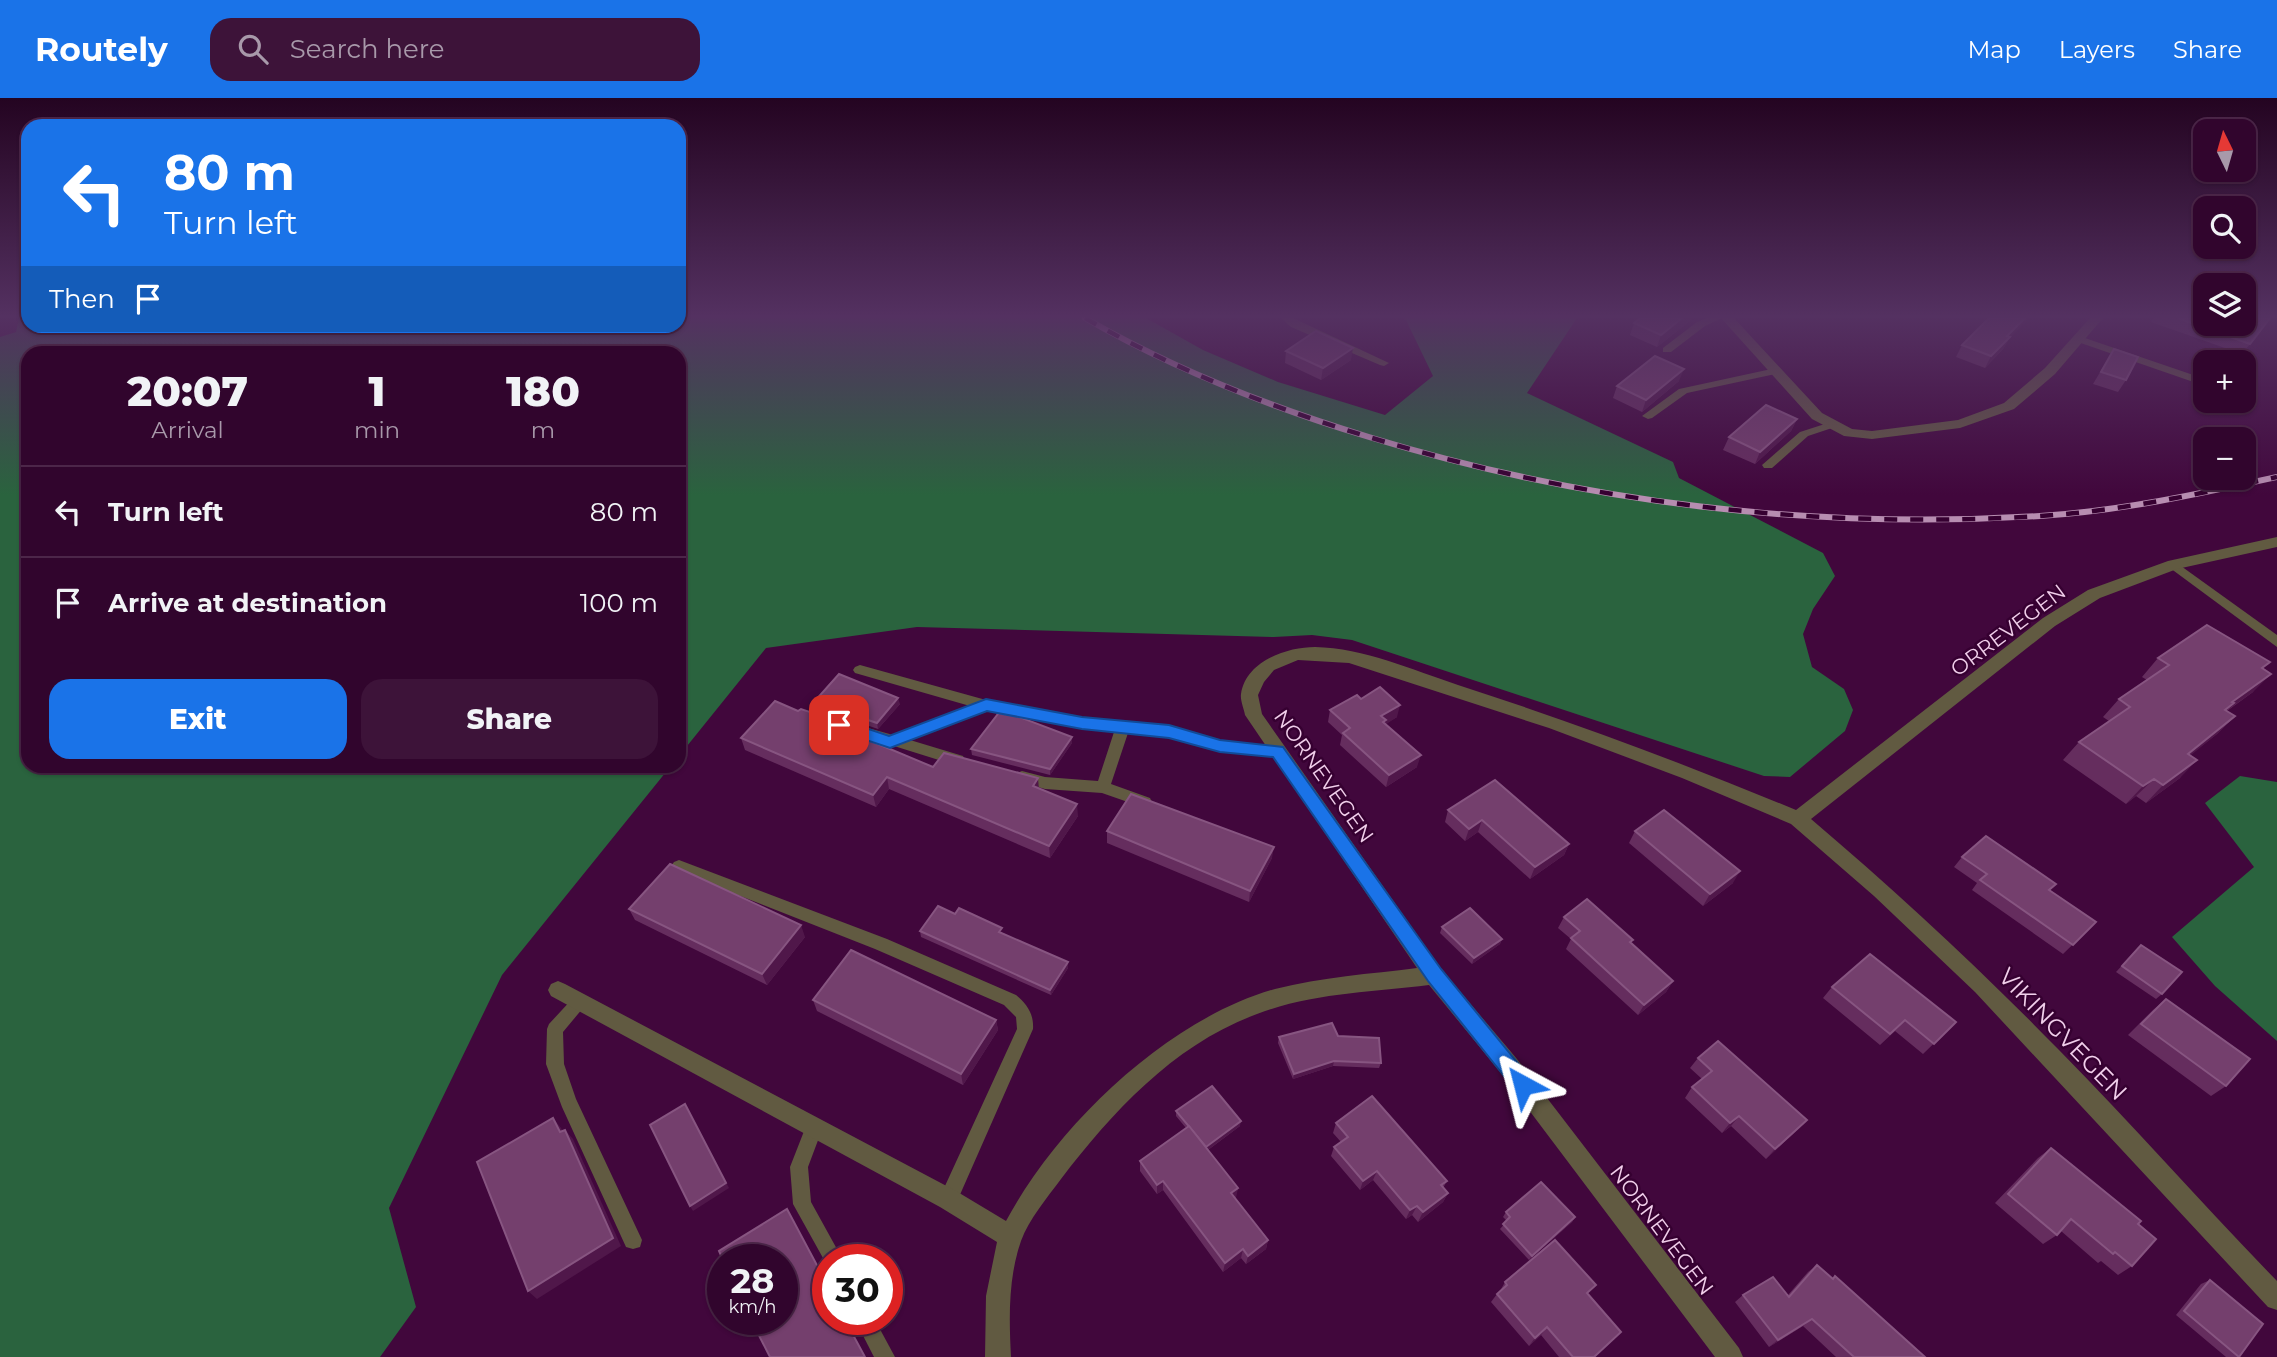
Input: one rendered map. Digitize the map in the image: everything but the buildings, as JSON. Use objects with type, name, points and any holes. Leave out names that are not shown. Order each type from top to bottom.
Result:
[{"type":"street","points":[[1781,377],[1817,416],[1831,425],[1849,433],[1872,435],[1928,430],[1987,416],[2009,406],[2042,377]]},
{"type":"street","name":"ORREVEGEN","points":[[1798,819],[2049,622],[2094,594],[2138,575],[2277,542]]},
{"type":"street","name":"NORNEVEGEN","points":[[1730,1357],[1509,1066],[1434,975],[1277,751],[1254,715],[1249,695],[1262,670],[1273,662],[1314,653],[1340,654],[1555,723],[1688,773],[1798,819]]},
{"type":"street","name":"VIKINGVEGEN","points":[[1798,819],[1881,890],[2008,1013],[2277,1298]]},
{"type":"street","points":[[998,1357],[1001,1280],[1011,1237],[1030,1203],[1068,1151],[1120,1094],[1160,1059],[1196,1034],[1253,1006],[1289,997],[1434,975]]},
{"type":"street","points":[[558,990],[948,1199],[1011,1237]]},
{"type":"lane","points":[[1648,416],[1683,391],[1749,377]]},
{"type":"lane","points":[[1768,465],[1804,434],[1831,425]]},
{"type":"lane","points":[[2175,565],[2277,642]]},
{"type":"lane","points":[[860,670],[986,705],[1122,729],[1169,732],[1220,746],[1277,751]]},
{"type":"lane","points":[[890,742],[986,705]]},
{"type":"lane","points":[[826,720],[890,742],[967,763]]},
{"type":"lane","points":[[1102,787],[1122,729]]},
{"type":"lane","points":[[1006,773],[1045,783],[1102,787],[1154,805]]},
{"type":"lane","points":[[679,866],[881,944],[1010,1000],[1023,1012],[1025,1029],[948,1199]]},
{"type":"lane","points":[[580,1002],[555,1030],[555,1064],[568,1101],[633,1240]]},
{"type":"lane","points":[[814,1127],[799,1167],[802,1204],[824,1244]]},
{"type":"lane","points":[[873,1335],[885,1357]]},
{"type":"green space","points":[[0,377],[21,377],[21,773],[665,773],[502,975],[389,1208],[416,1307],[380,1357],[0,1357]]},
{"type":"green space","points":[[686,377],[1266,377],[1385,415],[1432,377],[1538,377],[1527,393],[1673,462],[1679,478],[1823,553],[1835,576],[1813,609],[1803,634],[1812,667],[1844,689],[1853,710],[1845,731],[1790,777],[1764,776],[1352,640],[1312,635],[1274,637],[917,627],[766,648],[686,747]]},
{"type":"green space","points":[[2240,776],[2277,782],[2277,1041],[2215,986],[2172,937],[2254,867],[2205,803]]},
{"type":"railway","points":[[1202,377],[1296,413],[1451,460],[1617,495],[1785,515],[1955,519],[2070,514],[2130,506],[2277,477]]},
{"type":"route","points":[[839,725],[890,742],[986,705],[1122,729],[1169,732],[1220,746],[1277,751],[1434,975],[1523,1085]]}]
